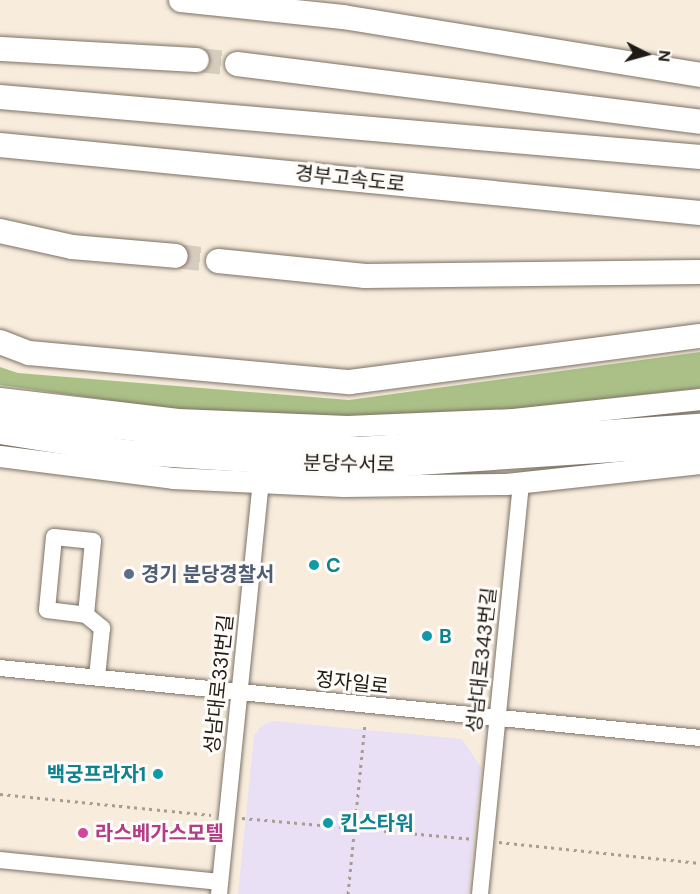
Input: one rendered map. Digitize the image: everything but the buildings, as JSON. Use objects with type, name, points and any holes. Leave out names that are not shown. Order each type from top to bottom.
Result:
[{"type":"highway","points":[[181,0],[343,17],[700,76]]},
{"type":"highway","points":[[0,49],[197,60]]},
{"type":"highway","points":[[237,64],[700,122]]},
{"type":"highway","points":[[0,97],[700,157]]},
{"type":"highway","name":"경부고속도로","points":[[0,145],[700,213]]},
{"type":"highway","points":[[0,231],[72,247],[176,256]]},
{"type":"highway","points":[[218,261],[364,276],[700,272]]},
{"type":"highway","points":[[0,342],[29,353],[351,382],[700,336]]},
{"type":"highway","name":"분당수서로","points":[[0,413],[240,441],[359,449],[700,426]]},
{"type":"highway","name":"분당수서로","points":[[0,432],[126,452],[358,467],[700,444]]},
{"type":"main road","points":[[0,398],[178,419],[347,426],[513,419],[700,399]]},
{"type":"main road","points":[[0,456],[261,483],[521,483],[700,463]]},
{"type":"street","name":"성남대로331번길","points":[[0,860],[219,888],[261,483]]},
{"type":"street","name":"성남대로343번길","points":[[480,894],[521,483]]},
{"type":"street","points":[[86,615],[93,541],[54,537],[47,610],[86,615],[102,628],[97,677]]},
{"type":"street","name":"정자일로","points":[[0,668],[700,738]]},
{"type":"path","points":[[348,894],[365,723]]},
{"type":"path","points":[[0,795],[700,863]]},
{"type":"shaded area","points":[[273,721],[462,739],[481,767],[468,894],[238,894],[254,736],[261,726]]},
{"type":"green space","points":[[700,352],[700,388],[517,409],[347,419],[172,409],[0,385],[0,367],[18,373],[349,400]]},
{"type":"tunnel","points":[[197,60],[237,64]]},
{"type":"tunnel","points":[[176,256],[218,261]]},
{"type":"place","name":"C","points":[[314,565]]},
{"type":"place","name":"경기 분당경찰서","points":[[129,574]]},
{"type":"place","name":"B","points":[[427,636]]},
{"type":"place","name":"백궁프라자1","points":[[158,774]]},
{"type":"place","name":"킨스타워","points":[[328,823]]},
{"type":"place","name":"라스베가스모텔","points":[[83,833]]}]
